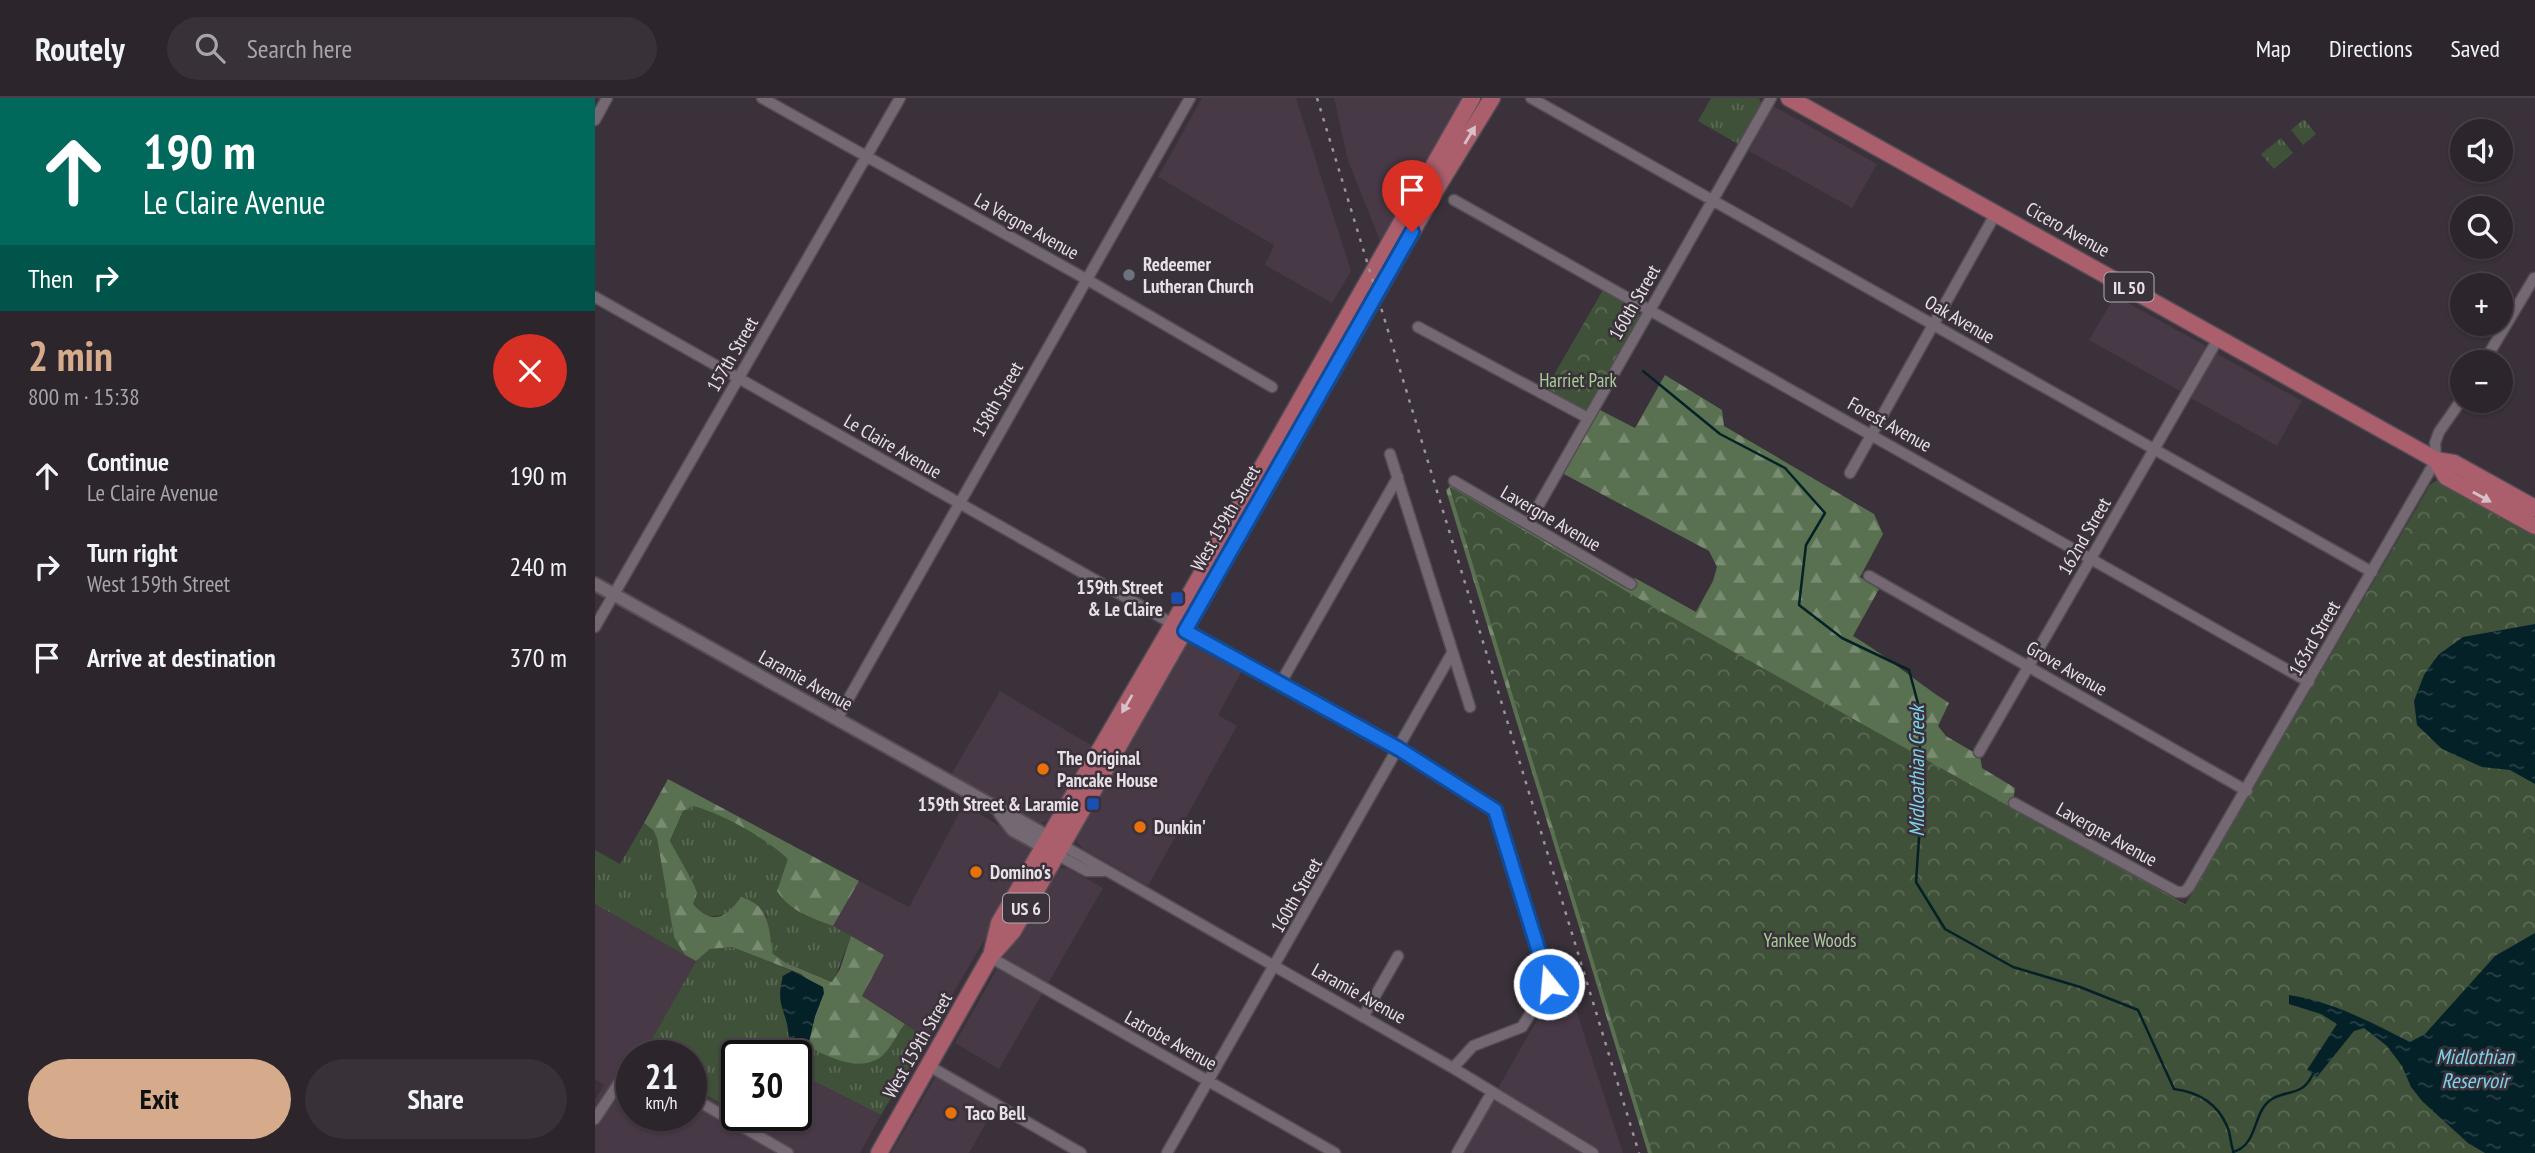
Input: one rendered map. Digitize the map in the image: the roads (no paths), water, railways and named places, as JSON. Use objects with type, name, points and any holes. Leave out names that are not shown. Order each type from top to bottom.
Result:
[{"type":"main road","name":"West 159th Street","points":[[1179,628],[1472,98]]},
{"type":"main road","name":"West 159th Street","points":[[879,1153],[990,957],[999,923],[1052,846],[1492,98]]},
{"type":"main road","name":"Cicero Avenue","points":[[1789,98],[2436,460],[2455,463],[2535,508]]},
{"type":"main road","name":"Cicero Avenue","points":[[2436,460],[2446,477],[2535,526]]},
{"type":"street","points":[[595,120],[607,98]]},
{"type":"street","name":"La Vergne Avenue","points":[[762,98],[1086,279],[1272,387]]},
{"type":"street","name":"157th Street","points":[[595,627],[900,98]]},
{"type":"street","name":"158th Street","points":[[837,719],[1190,98]]},
{"type":"street","name":"Oak Avenue","points":[[1531,98],[2372,572]]},
{"type":"street","name":"160th Street","points":[[1528,524],[1771,98]]},
{"type":"street","name":"Forest Avenue","points":[[1454,200],[2309,682]]},
{"type":"street","points":[[1850,473],[1996,213]]},
{"type":"street","points":[[2491,350],[2534,278]]},
{"type":"street","name":"Le Claire Avenue","points":[[595,297],[1179,628],[1399,749],[1495,810],[1549,984],[1522,1027],[1473,1046],[1453,1068]]},
{"type":"street","points":[[1418,327],[1588,418]]},
{"type":"street","name":"162nd Street","points":[[1979,752],[2219,337]]},
{"type":"street","name":"163rd Street","points":[[2184,892],[2247,791],[2436,460],[2435,443],[2452,413]]},
{"type":"street","points":[[1390,454],[1470,707]]},
{"type":"street","points":[[1280,684],[1398,477]]},
{"type":"street","name":"Lavergne Avenue","points":[[1454,481],[1631,584]]},
{"type":"street","name":"Grove Avenue","points":[[1869,576],[2247,791]]},
{"type":"street","name":"Laramie Avenue","points":[[595,584],[997,810],[1052,846],[1105,871],[1453,1068],[1593,1153]]},
{"type":"street","name":"160th Street","points":[[1167,1153],[1453,653]]},
{"type":"street","name":"Lavergne Avenue","points":[[2014,803],[2177,892],[2184,892]]},
{"type":"street","points":[[1363,1017],[1398,956]]},
{"type":"street","name":"Latrobe Avenue","points":[[990,957],[1335,1153]]},
{"type":"street","points":[[929,1066],[1081,1153]]},
{"type":"street","points":[[595,1119],[616,1087]]},
{"type":"street","points":[[1457,1153],[1492,1093]]},
{"type":"street","points":[[707,1106],[787,1153]]},
{"type":"water","points":[[2535,624],[2535,784],[2510,770],[2482,767],[2442,749],[2417,725],[2414,701],[2424,675],[2438,655],[2463,637]]},
{"type":"water","name":"Midlothian Reservoir","points":[[2535,933],[2535,1153],[2485,1153],[2468,1143],[2422,1101],[2387,1046],[2364,1028],[2354,1031],[2317,1077],[2307,1070],[2337,1024],[2321,1014],[2289,1004],[2289,995],[2337,1008],[2410,1042],[2425,1034],[2495,956]]},
{"type":"water","points":[[792,971],[823,987],[824,993],[809,1040],[789,1040],[780,996],[783,976]]},
{"type":"waterway","name":"Midloathian Creek","points":[[1643,371],[1720,434],[1785,468],[1825,513],[1806,545],[1799,605],[1842,638],[1909,670],[1920,711],[1920,824],[1916,882],[1945,929],[2013,967],[2080,987],[2138,1010],[2174,1089],[2199,1096],[2218,1111],[2228,1129],[2234,1153]]},
{"type":"waterway","points":[[2233,1152],[2247,1142],[2266,1104],[2278,1096],[2300,1089],[2313,1074]]},
{"type":"railway","points":[[1317,98],[1639,1153]]},
{"type":"place","name":"Redeemer Lutheran Church","points":[[1129,275]]},
{"type":"place","name":"159th Street & Le Claire","points":[[1177,598]]},
{"type":"place","name":"The Original Pancake House","points":[[1043,769]]},
{"type":"place","name":"159th Street & Laramie","points":[[1093,804]]},
{"type":"place","name":"Dunkin'","points":[[1140,827]]},
{"type":"place","name":"Domino's","points":[[976,872]]},
{"type":"place","name":"Taco Bell","points":[[951,1113]]},
{"type":"park label","name":"Harriet Park","points":[[1578,380]]},
{"type":"park label","name":"Yankee Woods","points":[[1810,940]]}]
